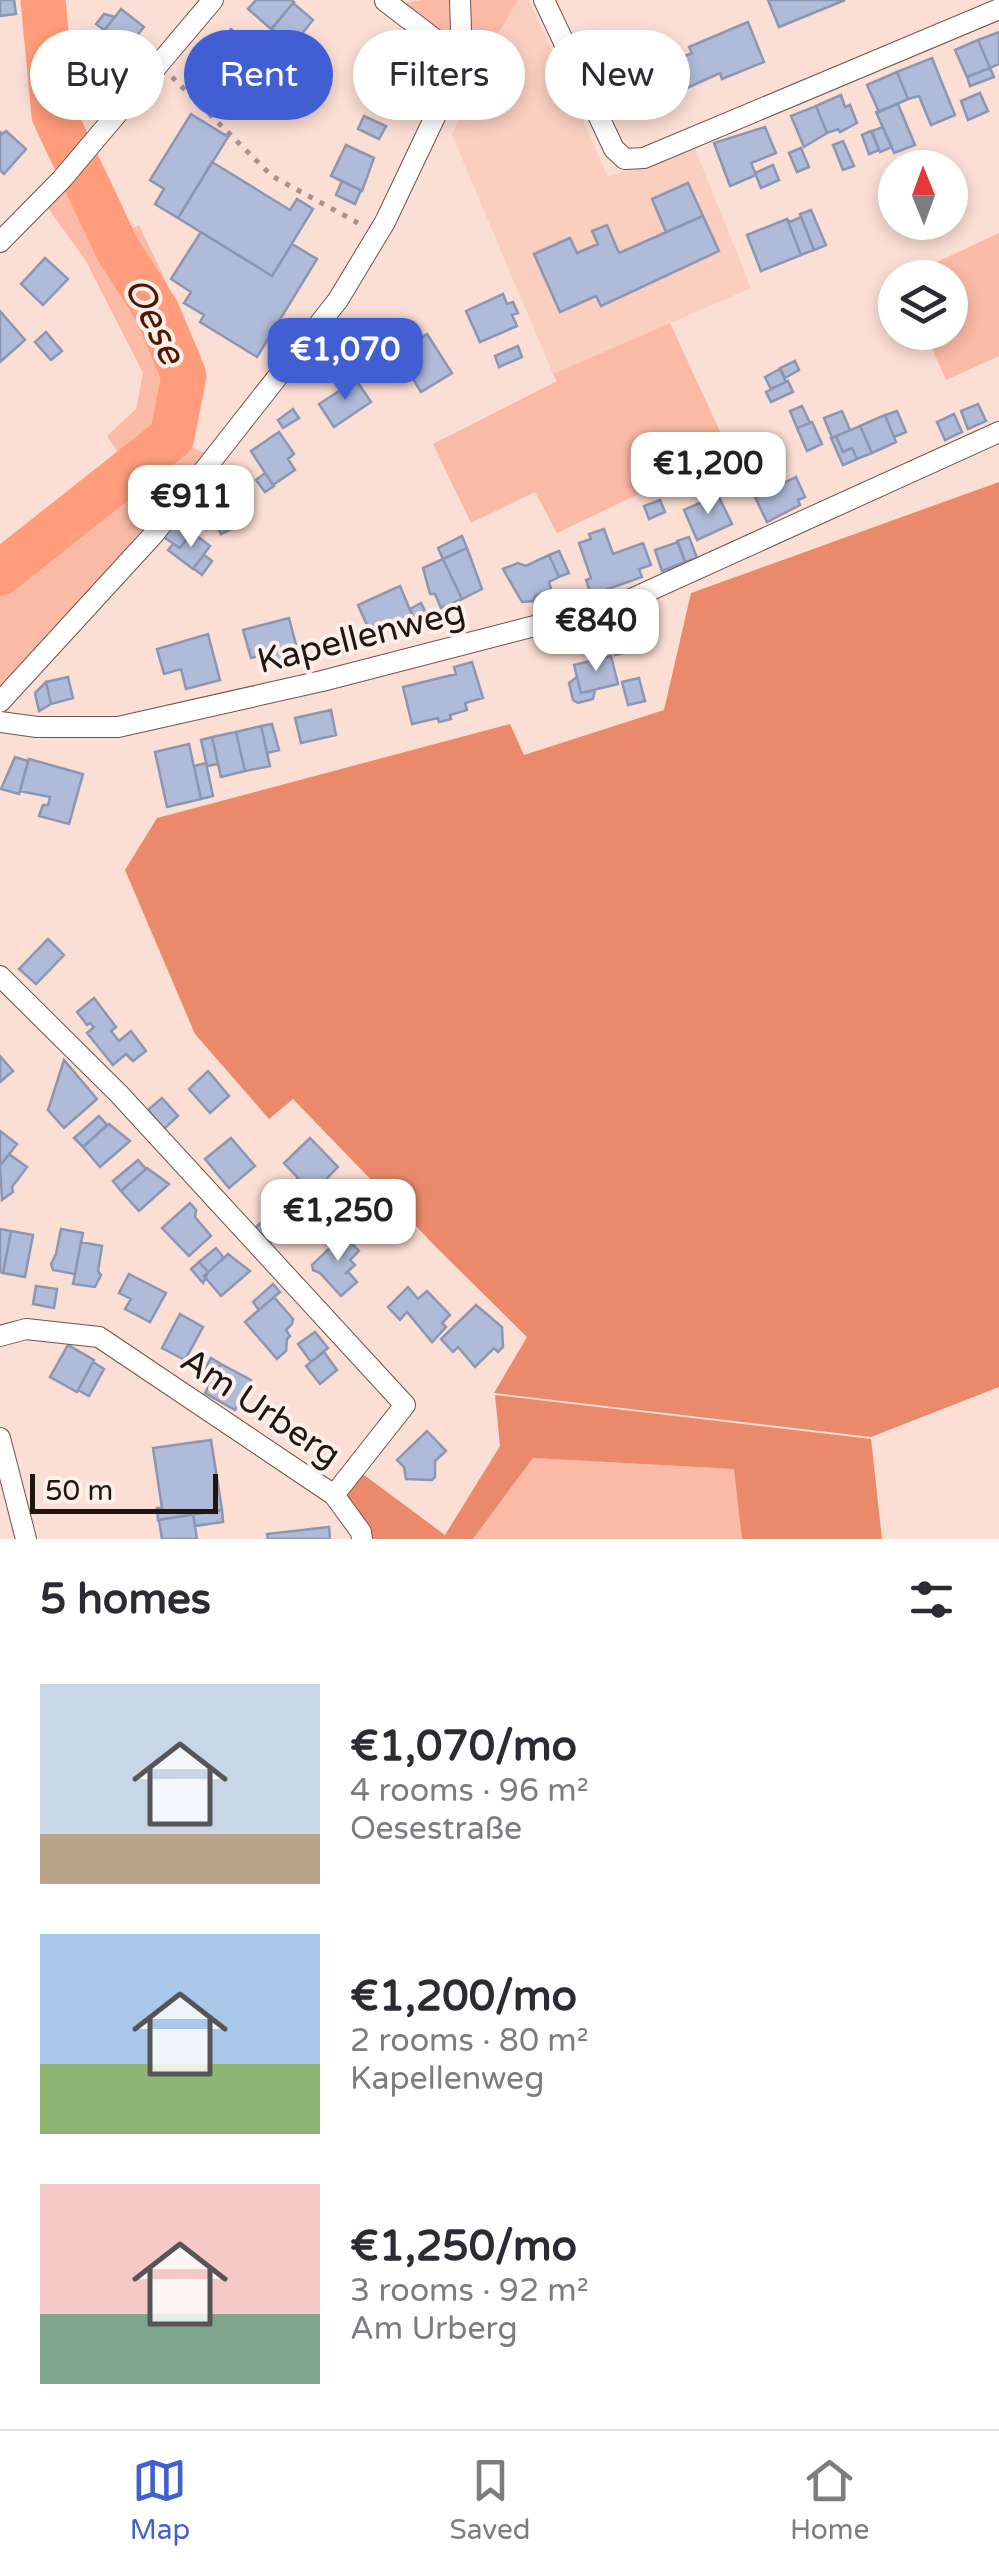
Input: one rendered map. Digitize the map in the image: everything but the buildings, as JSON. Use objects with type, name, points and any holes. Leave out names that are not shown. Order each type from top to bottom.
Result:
[{"type":"street","points":[[164,57],[213,0]]},
{"type":"street","points":[[387,0],[424,30]]},
{"type":"street","points":[[460,0],[461,30]]},
{"type":"street","points":[[544,0],[614,149],[624,159],[644,158],[999,9]]},
{"type":"street","points":[[0,242],[62,179],[111,120]]},
{"type":"street","points":[[0,702],[154,534],[338,300],[378,234],[433,120]]},
{"type":"street","name":"Kapellenweg","points":[[0,722],[37,727],[118,728],[322,681],[620,604],[999,432]]},
{"type":"street","name":"Am Urberg","points":[[0,976],[119,1094],[405,1404],[334,1494],[98,1336],[26,1330],[0,1336]]},
{"type":"street","points":[[0,1438],[26,1539]]},
{"type":"street","points":[[334,1494],[362,1539]]},
{"type":"path","points":[[164,69],[272,176],[378,234]]},
{"type":"shaded area","points":[[421,0],[518,0],[501,30],[430,30],[398,5]]},
{"type":"shaded area","points":[[518,0],[529,0],[545,36],[545,120],[583,120],[608,177],[693,144],[751,288],[553,374],[452,135],[458,120],[525,120],[525,30],[498,30]]},
{"type":"shaded area","points":[[75,172],[107,241],[139,225],[201,356],[197,387],[183,430],[162,435],[126,464],[107,436],[136,409],[143,373],[86,261],[45,204]]},
{"type":"shaded area","points":[[999,233],[999,356],[946,380],[933,350],[968,350],[968,260],[941,260]]},
{"type":"shaded area","points":[[670,323],[729,451],[557,533],[535,492],[471,523],[433,444],[557,381],[553,374]]},
{"type":"shaded area","points":[[178,441],[205,453],[106,573],[0,689],[0,582]]},
{"type":"shaded area","points":[[999,482],[999,1387],[871,1437],[494,1393],[527,1337],[293,1099],[269,1119],[195,1034],[125,870],[157,818],[510,724],[524,755],[664,710],[691,593]]},
{"type":"shaded area","points":[[495,1395],[871,1439],[882,1539],[742,1539],[734,1469],[533,1458],[473,1539],[368,1539],[343,1495],[360,1472],[445,1535],[500,1446]]},
{"type":"shaded area","points":[[533,1458],[735,1469],[742,1539],[473,1539]]},
{"type":"waterway","name":"Oese","points":[[0,573],[172,437],[184,376],[157,311],[118,250],[54,115],[43,0]]}]
